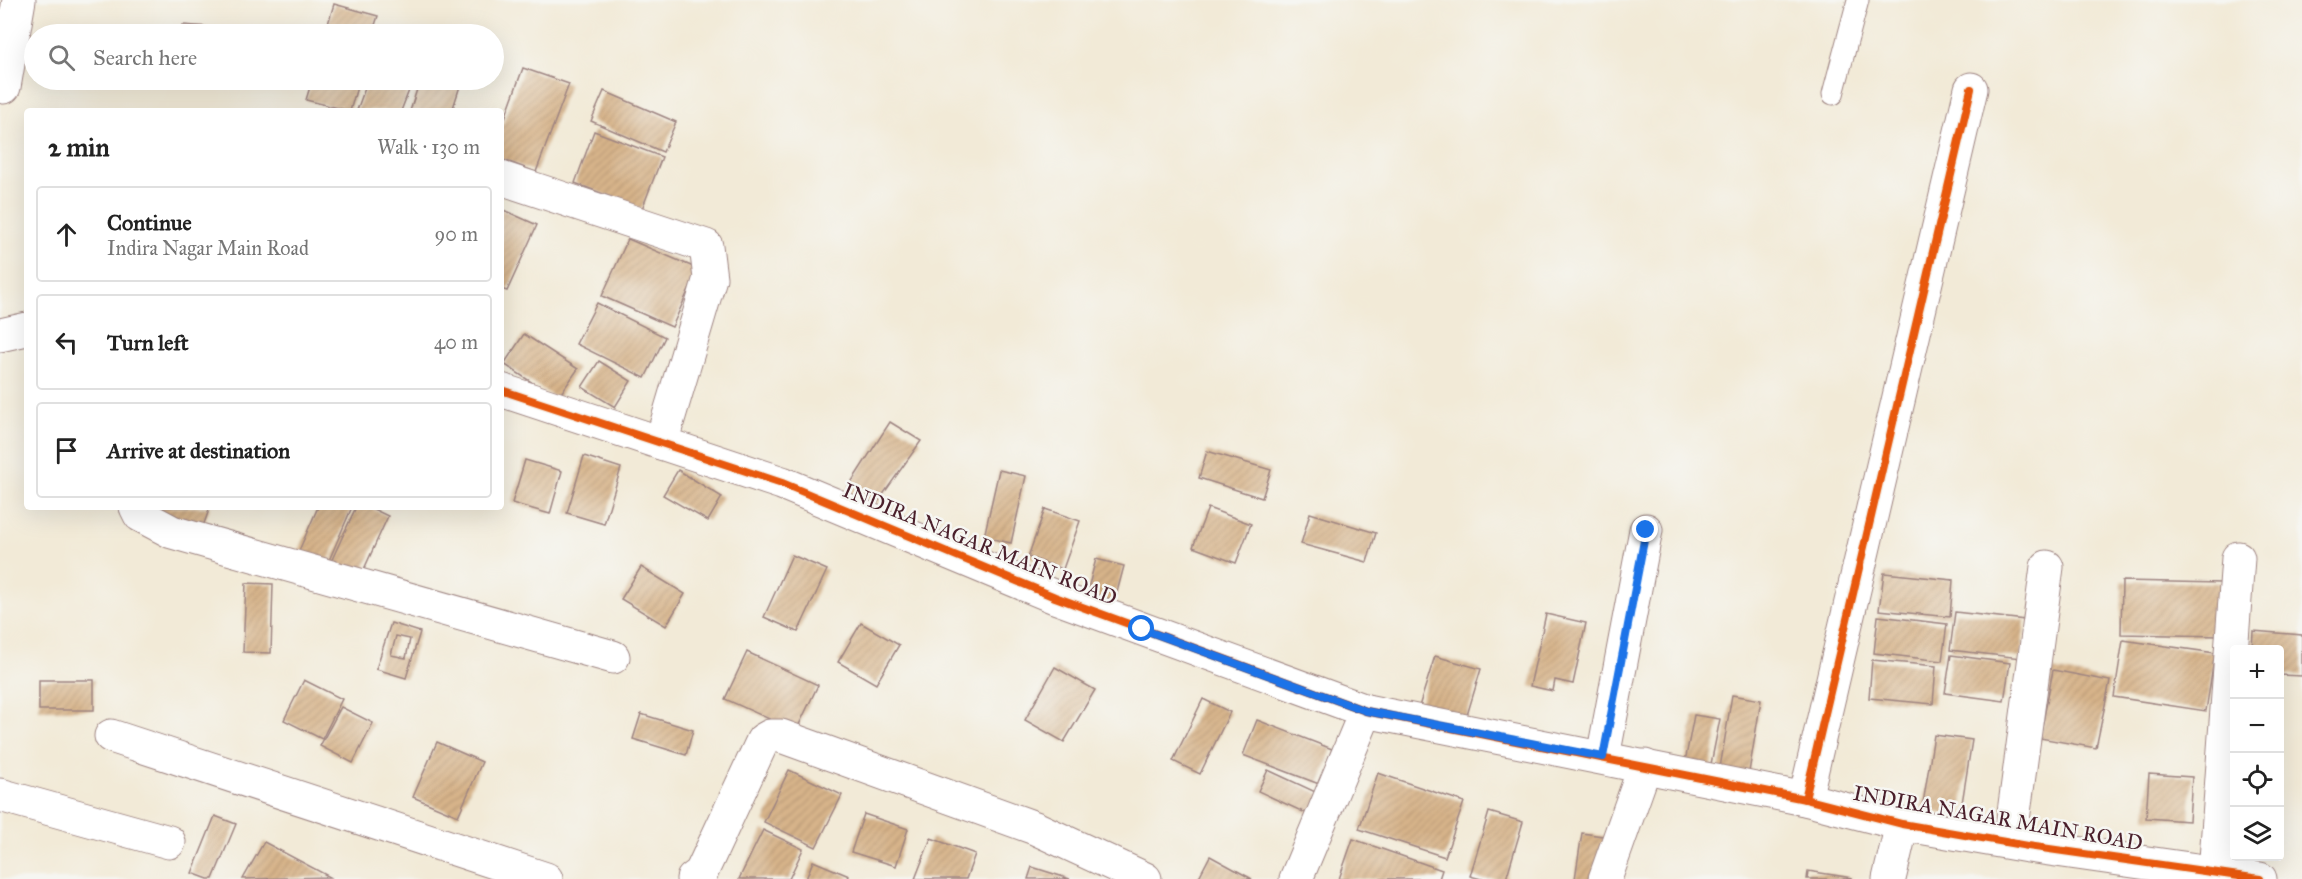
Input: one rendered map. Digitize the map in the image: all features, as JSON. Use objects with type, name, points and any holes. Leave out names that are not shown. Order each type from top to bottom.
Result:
[{"type":"street","points":[[4,87],[19,0]]},
{"type":"street","points":[[1806,799],[1971,89]]},
{"type":"street","points":[[504,179],[706,246],[710,278],[661,443]]},
{"type":"street","points":[[0,335],[24,330]]},
{"type":"street","name":"INDIRA NAGAR MAIN ROAD","points":[[504,391],[782,483],[1055,597],[1366,711],[1806,799],[1902,824],[2010,842],[2107,868],[2215,873],[2260,879]]},
{"type":"street","points":[[138,510],[140,515],[172,532],[613,657]]},
{"type":"street","points":[[1603,757],[1646,530]]},
{"type":"street","points":[[2215,873],[2238,558]]},
{"type":"street","points":[[2010,842],[2047,567]]},
{"type":"street","points":[[1296,879],[1366,711]]},
{"type":"street","points":[[111,736],[546,879]]},
{"type":"street","points":[[698,877],[763,740],[770,736],[781,736],[1035,828],[1145,879]]},
{"type":"street","points":[[1605,879],[1645,766]]},
{"type":"street","points":[[0,795],[169,842]]},
{"type":"street","points":[[1889,879],[1902,824]]},
{"type":"lane","points":[[1833,94],[1857,0]]},
{"type":"building","points":[[334,4],[378,16],[375,24],[328,24]]},
{"type":"building","points":[[523,68],[569,84],[536,172],[504,160],[504,121]]},
{"type":"building","points":[[309,90],[356,90],[351,108],[338,108],[306,100]]},
{"type":"building","points":[[364,90],[409,90],[402,108],[358,108]]},
{"type":"building","points":[[417,90],[459,90],[453,108],[411,108]]},
{"type":"building","points":[[604,91],[676,122],[663,152],[591,121]]},
{"type":"building","points":[[594,131],[662,157],[642,209],[575,183]]},
{"type":"building","points":[[504,210],[537,225],[507,291],[504,290]]},
{"type":"building","points":[[628,239],[698,269],[672,327],[602,296]]},
{"type":"building","points":[[597,303],[665,337],[645,378],[576,344]]},
{"type":"building","points":[[524,334],[578,369],[557,399],[504,364]]},
{"type":"building","points":[[599,361],[631,381],[615,407],[582,387]]},
{"type":"building","points":[[890,422],[921,441],[877,503],[843,495]]},
{"type":"building","points":[[1207,451],[1271,470],[1262,498],[1199,478]]},
{"type":"building","points":[[584,456],[621,468],[604,524],[567,513]]},
{"type":"building","points":[[525,460],[562,471],[550,514],[512,503]]},
{"type":"building","points":[[678,470],[722,497],[708,521],[663,495]]},
{"type":"building","points":[[999,470],[1026,476],[1011,543],[984,537]]},
{"type":"building","points":[[1208,508],[1251,524],[1236,563],[1193,547]]},
{"type":"building","points":[[1045,509],[1080,521],[1063,569],[1028,557]]},
{"type":"building","points":[[160,510],[209,510],[202,529],[159,513]]},
{"type":"building","points":[[317,510],[351,510],[327,565],[298,553]]},
{"type":"building","points":[[355,510],[375,510],[388,516],[360,578],[330,564]]},
{"type":"building","points":[[1310,513],[1376,533],[1367,562],[1301,544]]},
{"type":"building","points":[[792,555],[827,570],[798,632],[764,617]]},
{"type":"building","points":[[1096,559],[1124,566],[1113,607],[1085,600]]},
{"type":"building","points":[[641,567],[685,594],[666,626],[621,599]]},
{"type":"building","points":[[1884,573],[1953,580],[1950,617],[1879,610]]},
{"type":"building","points":[[2122,581],[2222,583],[2221,636],[2121,634]]},
{"type":"building","points":[[246,583],[273,584],[271,653],[243,652]]},
{"type":"building","points":[[1955,612],[2025,620],[2021,658],[1950,650]]},
{"type":"building","points":[[1546,614],[1586,623],[1573,684],[1555,680],[1553,691],[1530,686]]},
{"type":"building","points":[[1878,616],[1947,624],[1942,661],[1874,653]]},
{"type":"building","points":[[391,623],[420,632],[406,678],[376,669]],"holes":[[[396,636],[410,639],[406,658],[391,655]]]},
{"type":"building","points":[[861,623],[899,645],[876,684],[838,662]]},
{"type":"building","points":[[2253,631],[2302,635],[2302,676],[2284,675],[2284,645],[2252,645]]},
{"type":"building","points":[[2123,640],[2215,653],[2206,711],[2114,697]]},
{"type":"building","points":[[747,652],[818,685],[796,731],[725,699]]},
{"type":"building","points":[[1951,655],[2010,663],[2004,701],[1945,693]]},
{"type":"building","points":[[1435,656],[1481,669],[1465,722],[1417,713]]},
{"type":"building","points":[[1872,660],[1936,666],[1933,704],[1869,698]]},
{"type":"building","points":[[1055,667],[1095,690],[1064,742],[1025,720]]},
{"type":"building","points":[[2053,670],[2110,681],[2096,748],[2040,738]]},
{"type":"building","points":[[39,680],[94,680],[94,710],[39,710]]},
{"type":"building","points":[[304,680],[342,699],[322,739],[284,720]]},
{"type":"building","points":[[1732,695],[1761,700],[1748,778],[1719,774]]},
{"type":"building","points":[[1203,699],[1230,712],[1200,774],[1173,761]]},
{"type":"building","points":[[341,707],[373,723],[353,763],[320,746]]},
{"type":"building","points":[[641,714],[693,730],[686,755],[633,739]]},
{"type":"building","points":[[1694,715],[1720,719],[1710,769],[1685,762]]},
{"type":"building","points":[[1257,720],[1332,749],[1319,784],[1243,755]]},
{"type":"building","points":[[1934,735],[1972,740],[1960,816],[1922,810]]},
{"type":"building","points":[[437,742],[482,762],[458,816],[413,797]]},
{"type":"building","points":[[789,770],[842,795],[816,847],[764,822]]},
{"type":"building","points":[[1268,770],[1322,795],[1312,816],[1258,791]]},
{"type":"building","points":[[1378,773],[1464,802],[1445,857],[1359,829]]},
{"type":"building","points":[[2149,774],[2192,777],[2189,821],[2146,818]]},
{"type":"building","points":[[1489,812],[1523,822],[1506,879],[1481,879],[1470,876]]},
{"type":"building","points":[[864,814],[908,829],[896,866],[851,852]]},
{"type":"building","points":[[215,816],[236,824],[213,879],[208,879],[192,873]]},
{"type":"building","points":[[763,830],[803,849],[789,879],[739,879]]},
{"type":"building","points":[[1582,833],[1609,837],[1603,879],[1575,879]]},
{"type":"building","points":[[931,838],[975,854],[966,879],[915,879]]},
{"type":"building","points":[[1353,839],[1442,870],[1439,879],[1339,879]]},
{"type":"building","points":[[264,842],[330,877],[243,879]]},
{"type":"building","points":[[1210,856],[1252,879],[1198,879]]},
{"type":"building","points":[[813,861],[849,876],[848,879],[806,879]]},
{"type":"building","points":[[1032,867],[1070,879],[1028,879]]},
{"type":"building","points":[[1808,871],[1852,878],[1852,879],[1807,879]]},
{"type":"cycle path","points":[[1805,799],[1971,89]]},
{"type":"cycle path","points":[[504,391],[782,483],[1055,597],[1366,711],[1805,799],[1902,824],[2028,846],[2260,879]]},
{"type":"route","points":[[1142,629],[1366,711],[1603,757],[1646,530]]}]
